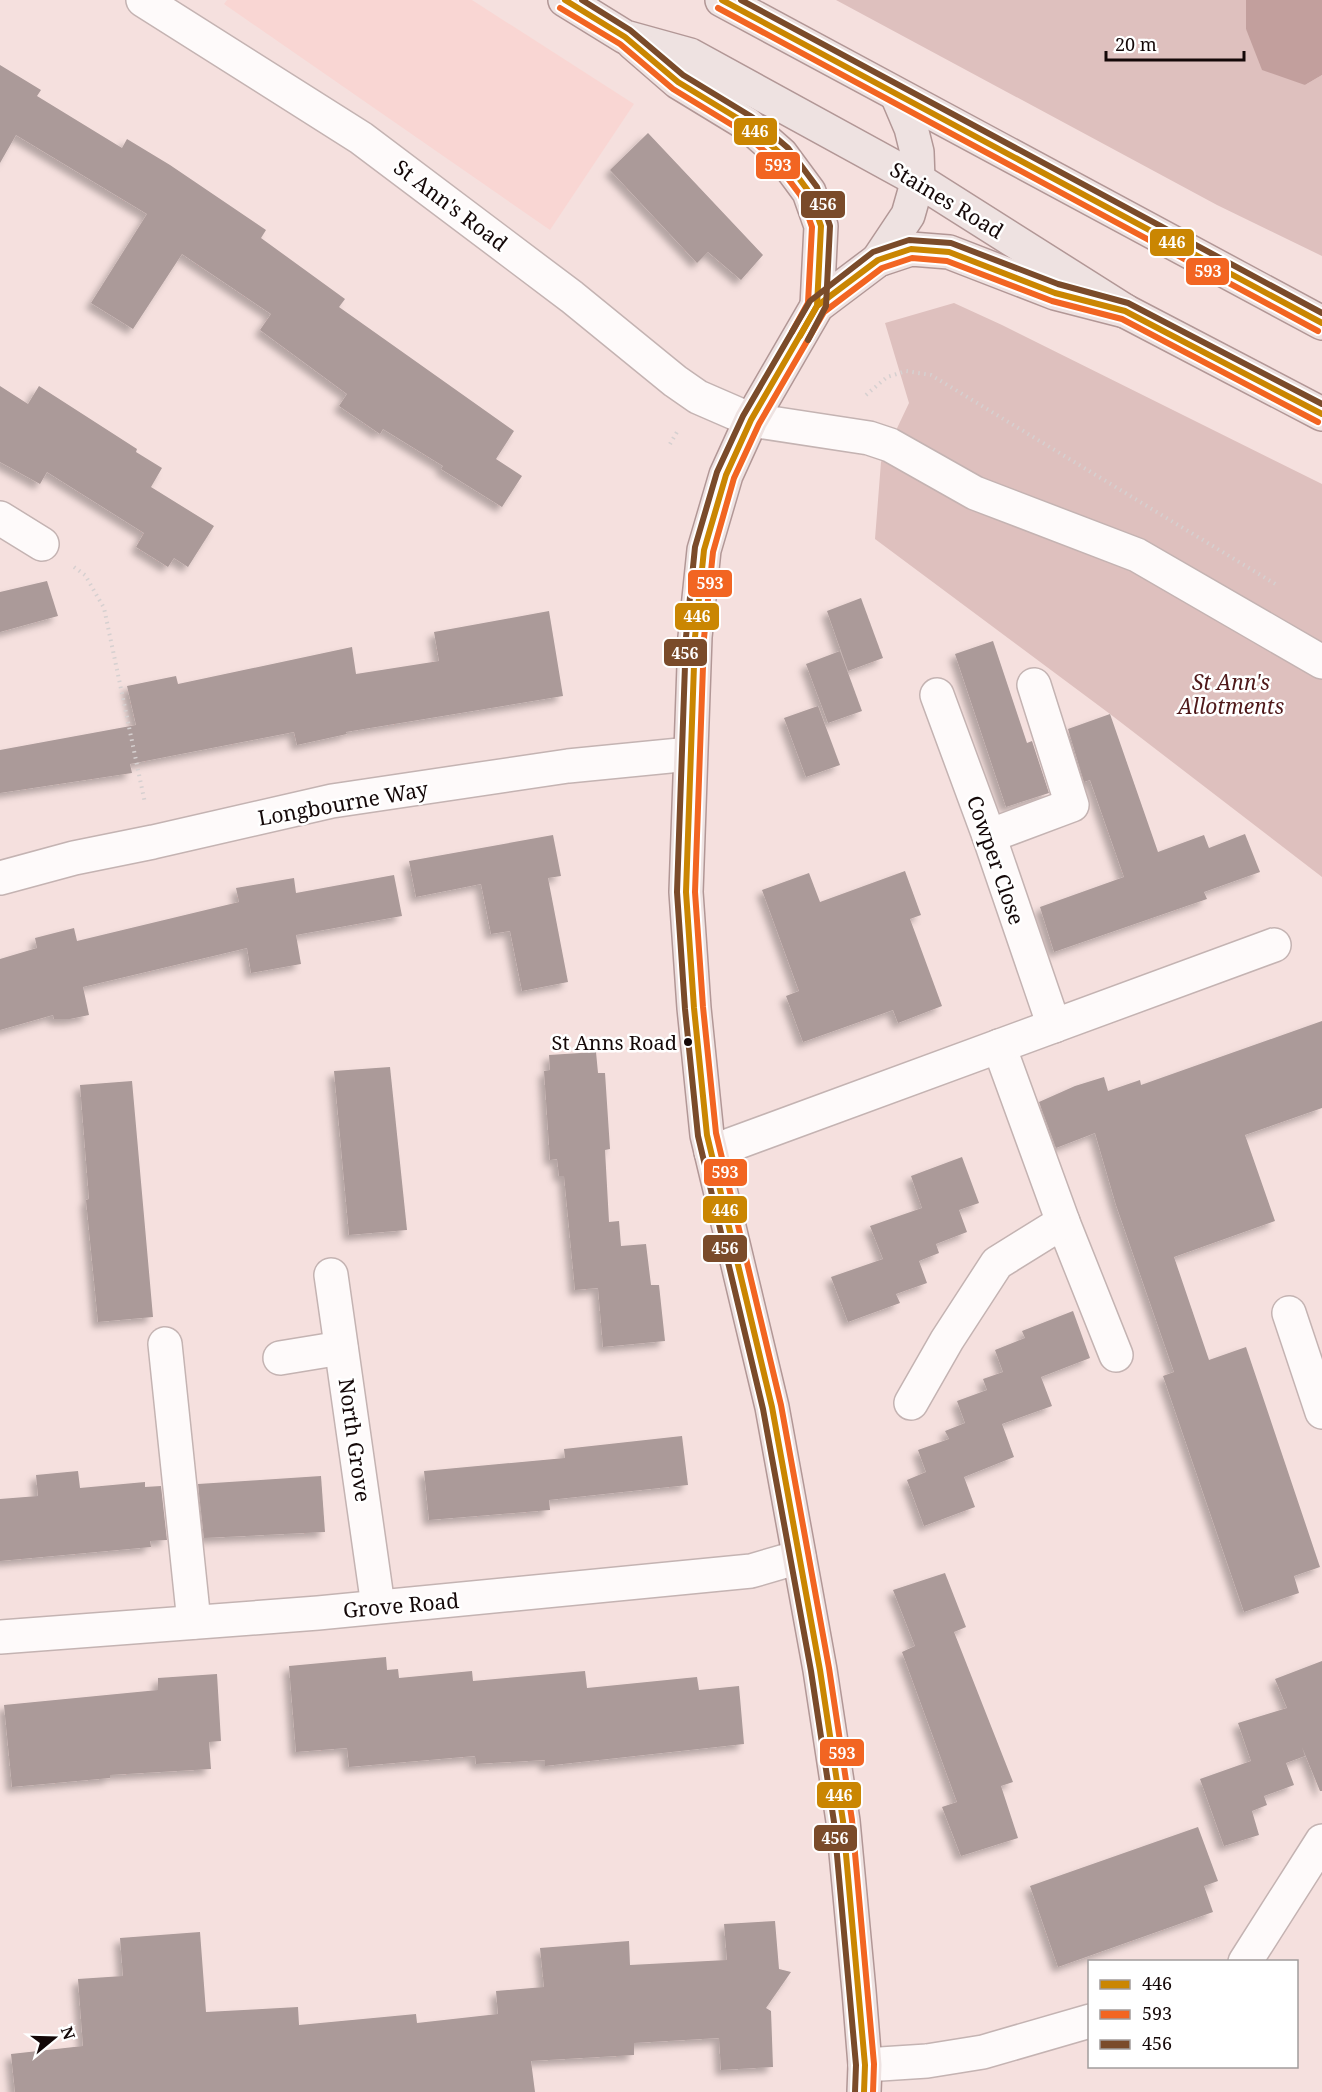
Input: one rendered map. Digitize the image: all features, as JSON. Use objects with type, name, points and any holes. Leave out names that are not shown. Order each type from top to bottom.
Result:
[{"type":"main road","name":"Staines Road","points":[[565,0],[625,37],[690,55],[918,180],[1125,311],[1322,414]]},
{"type":"main road","points":[[722,0],[1322,323]]},
{"type":"main road","points":[[625,37],[678,82],[747,124],[781,154],[809,192],[821,225],[817,306]]},
{"type":"main road","points":[[878,260],[908,214],[918,180],[917,152],[911,128],[897,95]]},
{"type":"main road","points":[[864,2079],[843,1821],[820,1670],[772,1407],[707,1135],[694,1008],[686,892],[695,637],[704,550],[726,475],[751,420],[817,306],[878,260],[911,249],[949,252],[1055,292],[1125,311]]},
{"type":"street","name":"St Ann's Road","points":[[143,0],[361,138],[572,297],[698,397],[751,420],[869,438],[890,445],[975,494],[1137,555],[1322,662]]},
{"type":"street","points":[[0,518],[42,544]]},
{"type":"street","points":[[989,836],[1072,805],[1034,685]]},
{"type":"street","name":"Cowper Close","points":[[937,694],[989,836],[1054,1026]]},
{"type":"street","name":"Longbourne Way","points":[[0,878],[74,858],[332,801],[568,766],[690,754]]},
{"type":"street","points":[[711,1152],[1274,945]]},
{"type":"street","points":[[999,1046],[1063,1222],[1116,1355]]},
{"type":"street","points":[[911,1403],[947,1340],[997,1263],[1063,1222]]},
{"type":"street","name":"North Grove","points":[[331,1275],[378,1606]]},
{"type":"street","points":[[1289,1313],[1322,1412]]},
{"type":"street","points":[[165,1344],[194,1622]]},
{"type":"street","points":[[280,1358],[341,1348]]},
{"type":"street","name":"Grove Road","points":[[0,1637],[378,1606],[751,1570],[799,1557]]},
{"type":"street","points":[[1246,1960],[1322,1841]]},
{"type":"street","points":[[864,2079],[927,2061],[983,2052],[1088,2021]]},
{"type":"path","points":[[906,371],[931,375],[1282,588]]},
{"type":"path","points":[[42,544],[85,575],[104,608],[153,842]]},
{"type":"shaded area","points":[[227,0],[472,0],[634,104],[550,230],[224,4]]},
{"type":"shaded area","points":[[1246,0],[1322,0],[1322,75],[1305,85],[1262,70],[1246,29]]},
{"type":"green space","points":[[836,0],[1246,0],[1246,29],[1305,85],[1322,75],[1322,256],[1217,205]]},
{"type":"green space","name":"St Ann's Allotments","points":[[954,303],[1322,484],[1322,877],[1110,714],[875,539],[881,462],[909,403],[885,323]]},
{"type":"building","points":[[0,65],[41,90],[37,96],[122,148],[127,139],[266,230],[261,238],[345,299],[339,307],[514,431],[496,459],[522,476],[502,507],[441,469],[443,466],[383,429],[380,434],[339,406],[347,394],[260,330],[271,314],[182,254],[133,329],[91,303],[147,214],[16,135],[0,163]]},
{"type":"building","points":[[648,133],[763,255],[741,280],[708,252],[697,263],[610,170]]},
{"type":"building","points":[[0,386],[28,404],[39,386],[137,449],[136,452],[162,468],[151,487],[214,526],[188,567],[174,558],[168,567],[136,547],[144,533],[47,472],[40,484],[0,462]]},
{"type":"building","points":[[47,581],[58,616],[0,632],[0,592]]},
{"type":"building","points":[[861,598],[883,658],[848,671],[827,611]]},
{"type":"building","points":[[549,611],[563,696],[346,732],[347,734],[297,745],[294,732],[130,764],[132,773],[0,793],[0,750],[136,725],[127,686],[176,676],[178,684],[352,647],[356,674],[439,661],[434,632]]},
{"type":"building","points":[[993,641],[1027,743],[1032,741],[1049,793],[1006,807],[955,654]]},
{"type":"building","points":[[840,651],[862,711],[828,723],[806,664]]},
{"type":"building","points":[[818,706],[840,765],[806,777],[784,718]]},
{"type":"building","points":[[1110,714],[1158,852],[1204,835],[1209,848],[1245,834],[1260,872],[1204,892],[1207,899],[1054,952],[1040,907],[1124,877],[1090,780],[1084,782],[1068,729]]},
{"type":"building","points":[[553,835],[561,876],[548,878],[568,982],[522,991],[510,931],[491,934],[481,884],[416,897],[409,861]]},
{"type":"building","points":[[905,871],[921,915],[910,919],[942,1006],[898,1023],[893,1010],[803,1042],[786,996],[799,991],[762,890],[809,873],[820,902]]},
{"type":"building","points":[[394,875],[402,916],[296,935],[301,964],[251,973],[247,948],[83,987],[89,1015],[70,1019],[54,1019],[53,1015],[0,1030],[0,959],[37,948],[35,938],[74,928],[77,941],[239,902],[236,888],[294,878],[296,893]]},
{"type":"building","points":[[1322,1021],[1322,1108],[1245,1135],[1275,1221],[1174,1257],[1209,1360],[1246,1347],[1320,1567],[1294,1576],[1299,1593],[1244,1612],[1163,1376],[1174,1372],[1116,1205],[1095,1133],[1056,1148],[1039,1102],[1075,1086],[1104,1077],[1108,1091],[1140,1080],[1141,1085]]},
{"type":"building","points":[[596,1052],[598,1073],[605,1073],[610,1149],[605,1150],[609,1222],[619,1221],[621,1246],[646,1244],[651,1285],[659,1285],[665,1341],[603,1347],[598,1288],[575,1290],[564,1176],[559,1176],[557,1159],[550,1160],[544,1071],[550,1070],[549,1055]]},
{"type":"building","points":[[390,1067],[407,1230],[349,1235],[334,1071]]},
{"type":"building","points":[[132,1081],[153,1317],[98,1322],[86,1200],[89,1199],[80,1085]]},
{"type":"building","points":[[962,1157],[979,1203],[959,1210],[967,1232],[936,1244],[939,1253],[919,1261],[927,1283],[896,1294],[900,1303],[848,1322],[831,1277],[883,1259],[870,1226],[922,1208],[911,1176]]},
{"type":"building","points":[[1073,1311],[1090,1358],[1041,1377],[1052,1406],[1002,1424],[1014,1457],[964,1477],[975,1507],[924,1526],[907,1480],[926,1472],[918,1450],[949,1439],[945,1431],[965,1423],[957,1401],[987,1390],[983,1379],[1003,1372],[995,1350],[1025,1338],[1022,1331]]},
{"type":"building","points":[[682,1436],[688,1485],[549,1500],[550,1510],[429,1520],[424,1471],[565,1458],[564,1449]]},
{"type":"building","points":[[78,1471],[80,1488],[145,1482],[145,1487],[161,1486],[167,1540],[150,1541],[151,1547],[0,1561],[0,1499],[38,1496],[36,1475]]},
{"type":"building","points":[[321,1476],[325,1532],[204,1538],[198,1484]]},
{"type":"building","points":[[945,1573],[966,1627],[954,1632],[1013,1782],[1001,1786],[1018,1838],[961,1856],[942,1807],[957,1802],[902,1652],[915,1646],[893,1590]]},
{"type":"building","points":[[386,1657],[387,1670],[398,1669],[399,1678],[472,1671],[473,1681],[585,1671],[587,1688],[697,1677],[699,1690],[739,1686],[744,1744],[545,1766],[545,1760],[476,1764],[475,1756],[349,1767],[347,1748],[296,1752],[289,1666]]},
{"type":"building","points":[[1322,1661],[1322,1791],[1320,1791],[1302,1747],[1305,1756],[1286,1763],[1294,1785],[1264,1796],[1267,1805],[1252,1811],[1259,1835],[1224,1846],[1200,1779],[1251,1761],[1238,1723],[1287,1708],[1275,1679]]},
{"type":"building","points":[[217,1674],[221,1741],[209,1742],[211,1769],[110,1775],[110,1778],[12,1787],[4,1705],[158,1690],[158,1678]]},
{"type":"building","points":[[1198,1827],[1218,1881],[1204,1886],[1213,1912],[1058,1967],[1030,1886]]},
{"type":"building","points":[[775,1921],[779,1969],[791,1972],[766,2008],[771,2011],[773,2067],[721,2070],[719,2038],[634,2043],[634,2055],[531,2061],[535,2092],[15,2092],[11,2054],[83,2046],[78,1979],[123,1976],[120,1938],[200,1932],[206,2012],[298,2007],[299,2025],[416,2014],[417,2023],[498,2014],[496,1991],[544,1987],[540,1948],[629,1941],[630,1965],[727,1960],[724,1924]]},
{"type":"transit line","name":"446","points":[[565,0],[625,37],[678,82],[747,124],[781,154],[809,192],[821,226],[817,306],[800,336]]},
{"type":"transit line","name":"456","points":[[582,0],[630,30],[683,75],[752,117],[788,148],[817,187],[830,226],[826,306],[808,340]]},
{"type":"transit line","name":"446","points":[[722,0],[1322,323]]},
{"type":"transit line","name":"456","points":[[741,0],[1322,313]]},
{"type":"transit line","name":"593","points":[[560,8],[620,44],[673,89],[742,131],[774,160],[801,196],[812,227],[808,303],[792,332]]},
{"type":"transit line","name":"593","points":[[718,8],[1318,331]]},
{"type":"transit line","name":"456","points":[[855,2092],[856,2065],[834,1822],[811,1671],[763,1409],[698,1136],[685,1009],[677,892],[686,637],[695,547],[717,472],[743,416],[810,301],[873,252],[909,240],[951,243],[1058,284],[1128,303],[1322,404]]},
{"type":"transit line","name":"446","points":[[864,2092],[865,2065],[843,1821],[820,1670],[772,1407],[707,1135],[694,1008],[686,892],[695,637],[704,550],[726,475],[751,420],[817,306],[878,260],[911,249],[949,252],[1055,293],[1125,311],[1322,414]]},
{"type":"transit line","name":"593","points":[[873,2092],[874,2064],[852,1820],[829,1668],[781,1405],[716,1133],[703,1007],[695,892],[704,638],[713,552],[734,478],[759,424],[824,312],[882,268],[912,258],[947,261],[1052,301],[1122,319],[1318,422]]},
{"type":"place","name":"St Anns Road","points":[[688,1042]]}]
